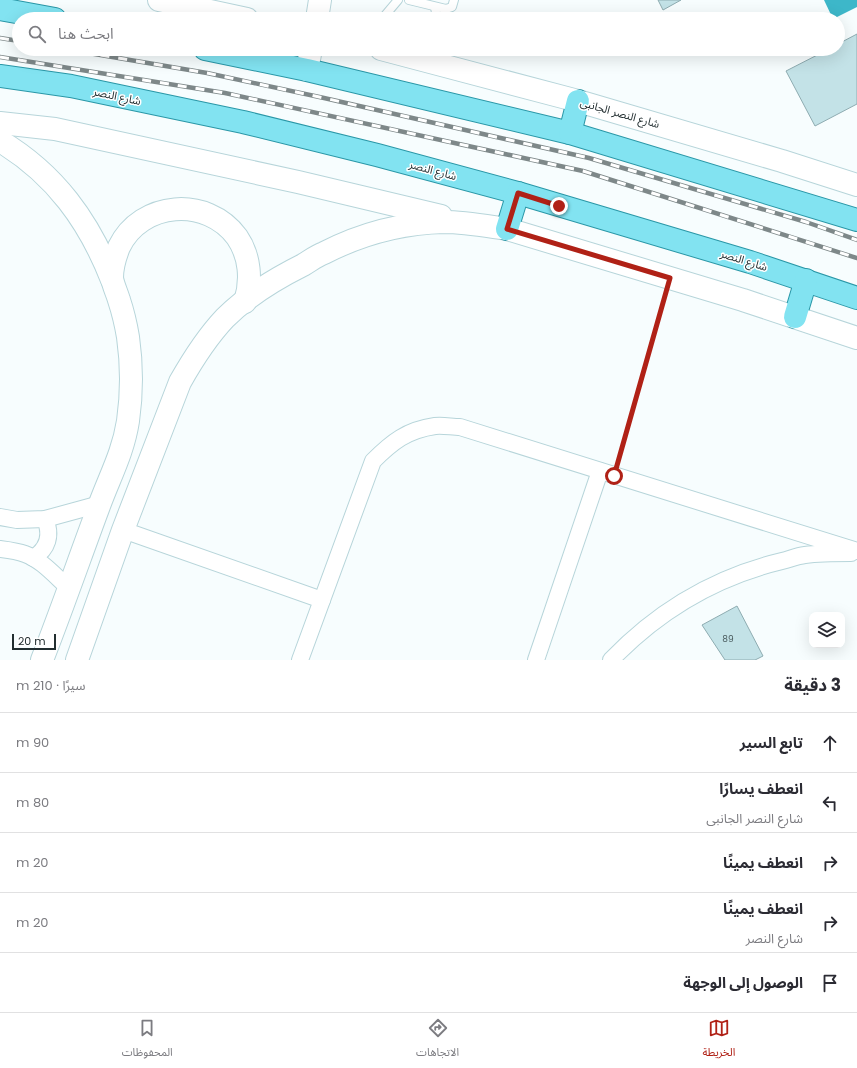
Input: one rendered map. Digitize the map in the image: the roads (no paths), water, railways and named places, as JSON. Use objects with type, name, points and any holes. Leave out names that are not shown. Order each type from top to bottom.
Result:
[{"type":"main road","points":[[0,9],[17,12]]},
{"type":"main road","points":[[239,56],[307,70],[570,133],[857,220]]},
{"type":"main road","name":"شارع النصر","points":[[0,76],[71,86],[243,122],[378,155],[518,193],[750,262],[857,298]]},
{"type":"main road","points":[[570,133],[578,101]]},
{"type":"main road","points":[[507,229],[518,193]]},
{"type":"main road","points":[[795,317],[806,280]]},
{"type":"street","points":[[159,0],[215,12]]},
{"type":"street","points":[[318,12],[320,0]]},
{"type":"street","points":[[307,70],[310,56]]},
{"type":"street","name":"شارع النصر الجانبى","points":[[430,56],[444,58],[578,101],[782,161],[857,185]]},
{"type":"street","points":[[0,122],[55,129],[298,182],[472,224]]},
{"type":"street","points":[[0,141],[21,155],[54,184],[69,201],[94,239],[119,298],[128,336],[131,378],[130,400],[119,457],[42,660]]},
{"type":"street","points":[[112,280],[115,257],[126,236],[134,227],[153,214],[176,208],[187,209],[199,211],[215,218],[229,228],[236,237],[247,258],[249,270],[249,282],[245,302]]},
{"type":"street","points":[[77,660],[122,530],[183,377],[199,350],[226,317],[262,287],[282,274],[323,253],[365,236],[409,225],[443,222],[507,229],[670,278],[857,338]]},
{"type":"street","points":[[300,660],[373,461],[390,444],[412,432],[435,426],[460,427],[857,552]]},
{"type":"street","points":[[536,660],[607,473]]},
{"type":"street","points":[[0,517],[17,520],[45,519],[100,504]]},
{"type":"street","points":[[33,558],[44,550],[49,538],[49,532],[45,519]]},
{"type":"street","points":[[122,530],[322,600]]},
{"type":"street","points":[[0,549],[25,554],[40,562],[70,589]]},
{"type":"street","points":[[611,660],[662,614],[707,588],[755,568],[806,555],[857,552]]},
{"type":"lane","points":[[388,12],[398,0]]},
{"type":"lane","points":[[409,0],[446,9],[452,7],[454,0]]},
{"type":"lane","points":[[435,7],[436,12]]},
{"type":"water","points":[[824,0],[857,0],[857,7],[845,13],[830,12]]},
{"type":"railway","points":[[0,38],[12,40]]},
{"type":"railway","points":[[106,56],[207,73],[589,158],[806,222],[857,240]]},
{"type":"railway","points":[[0,57],[225,93],[583,171],[857,258]]}]
